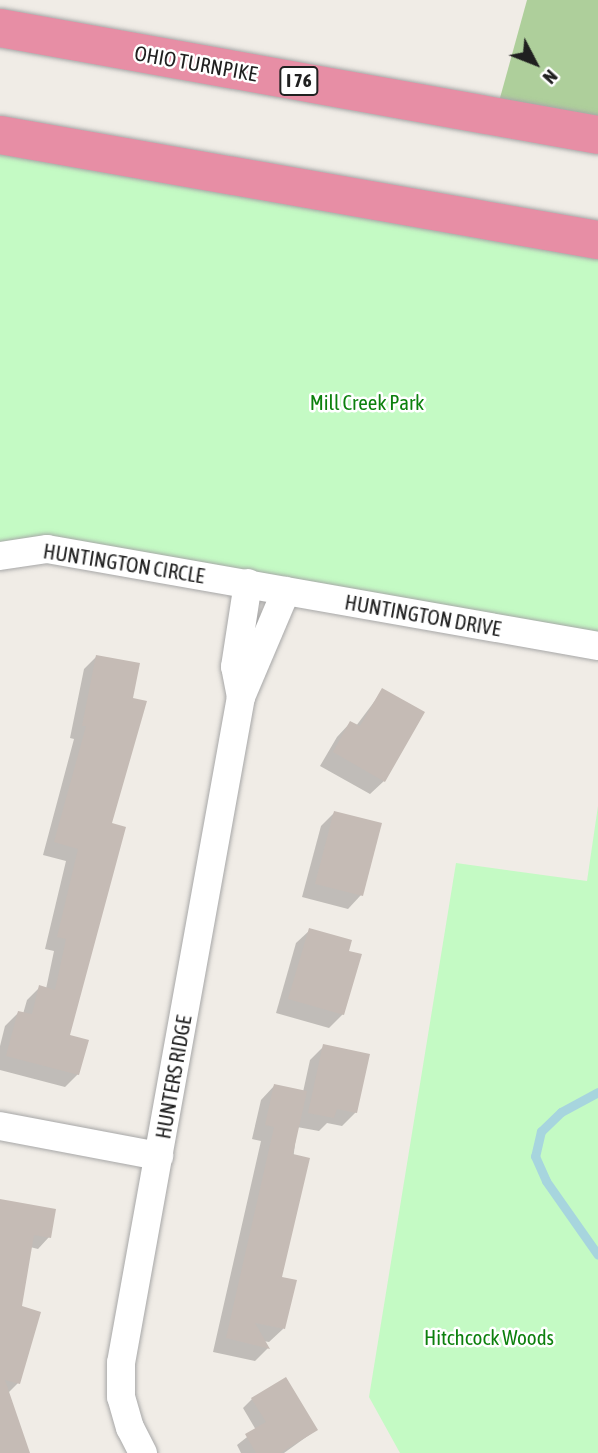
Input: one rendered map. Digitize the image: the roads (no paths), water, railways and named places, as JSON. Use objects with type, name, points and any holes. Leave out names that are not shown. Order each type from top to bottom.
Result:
[{"type":"highway","name":"OHIO TURNPIKE","points":[[0,28],[598,135]]},
{"type":"highway","points":[[0,135],[598,240]]},
{"type":"street","name":"HUNTINGTON CIRCLE","points":[[0,555],[47,549],[248,583]]},
{"type":"street","name":"HUNTINGTON DRIVE","points":[[248,583],[598,646]]},
{"type":"street","name":"HUNTERS RIDGE","points":[[241,697],[235,667],[248,583]]},
{"type":"street","name":"HUNTERS RIDGE","points":[[143,1453],[121,1397],[121,1363],[241,697],[286,591]]},
{"type":"street","points":[[0,1126],[159,1156]]},
{"type":"waterway","points":[[598,1092],[561,1112],[541,1131],[535,1156],[546,1181],[598,1255]]},
{"type":"park label","name":"Mill Creek Park","points":[[367,402]]},
{"type":"park label","name":"Hitchcock Woods","points":[[489,1337]]}]
